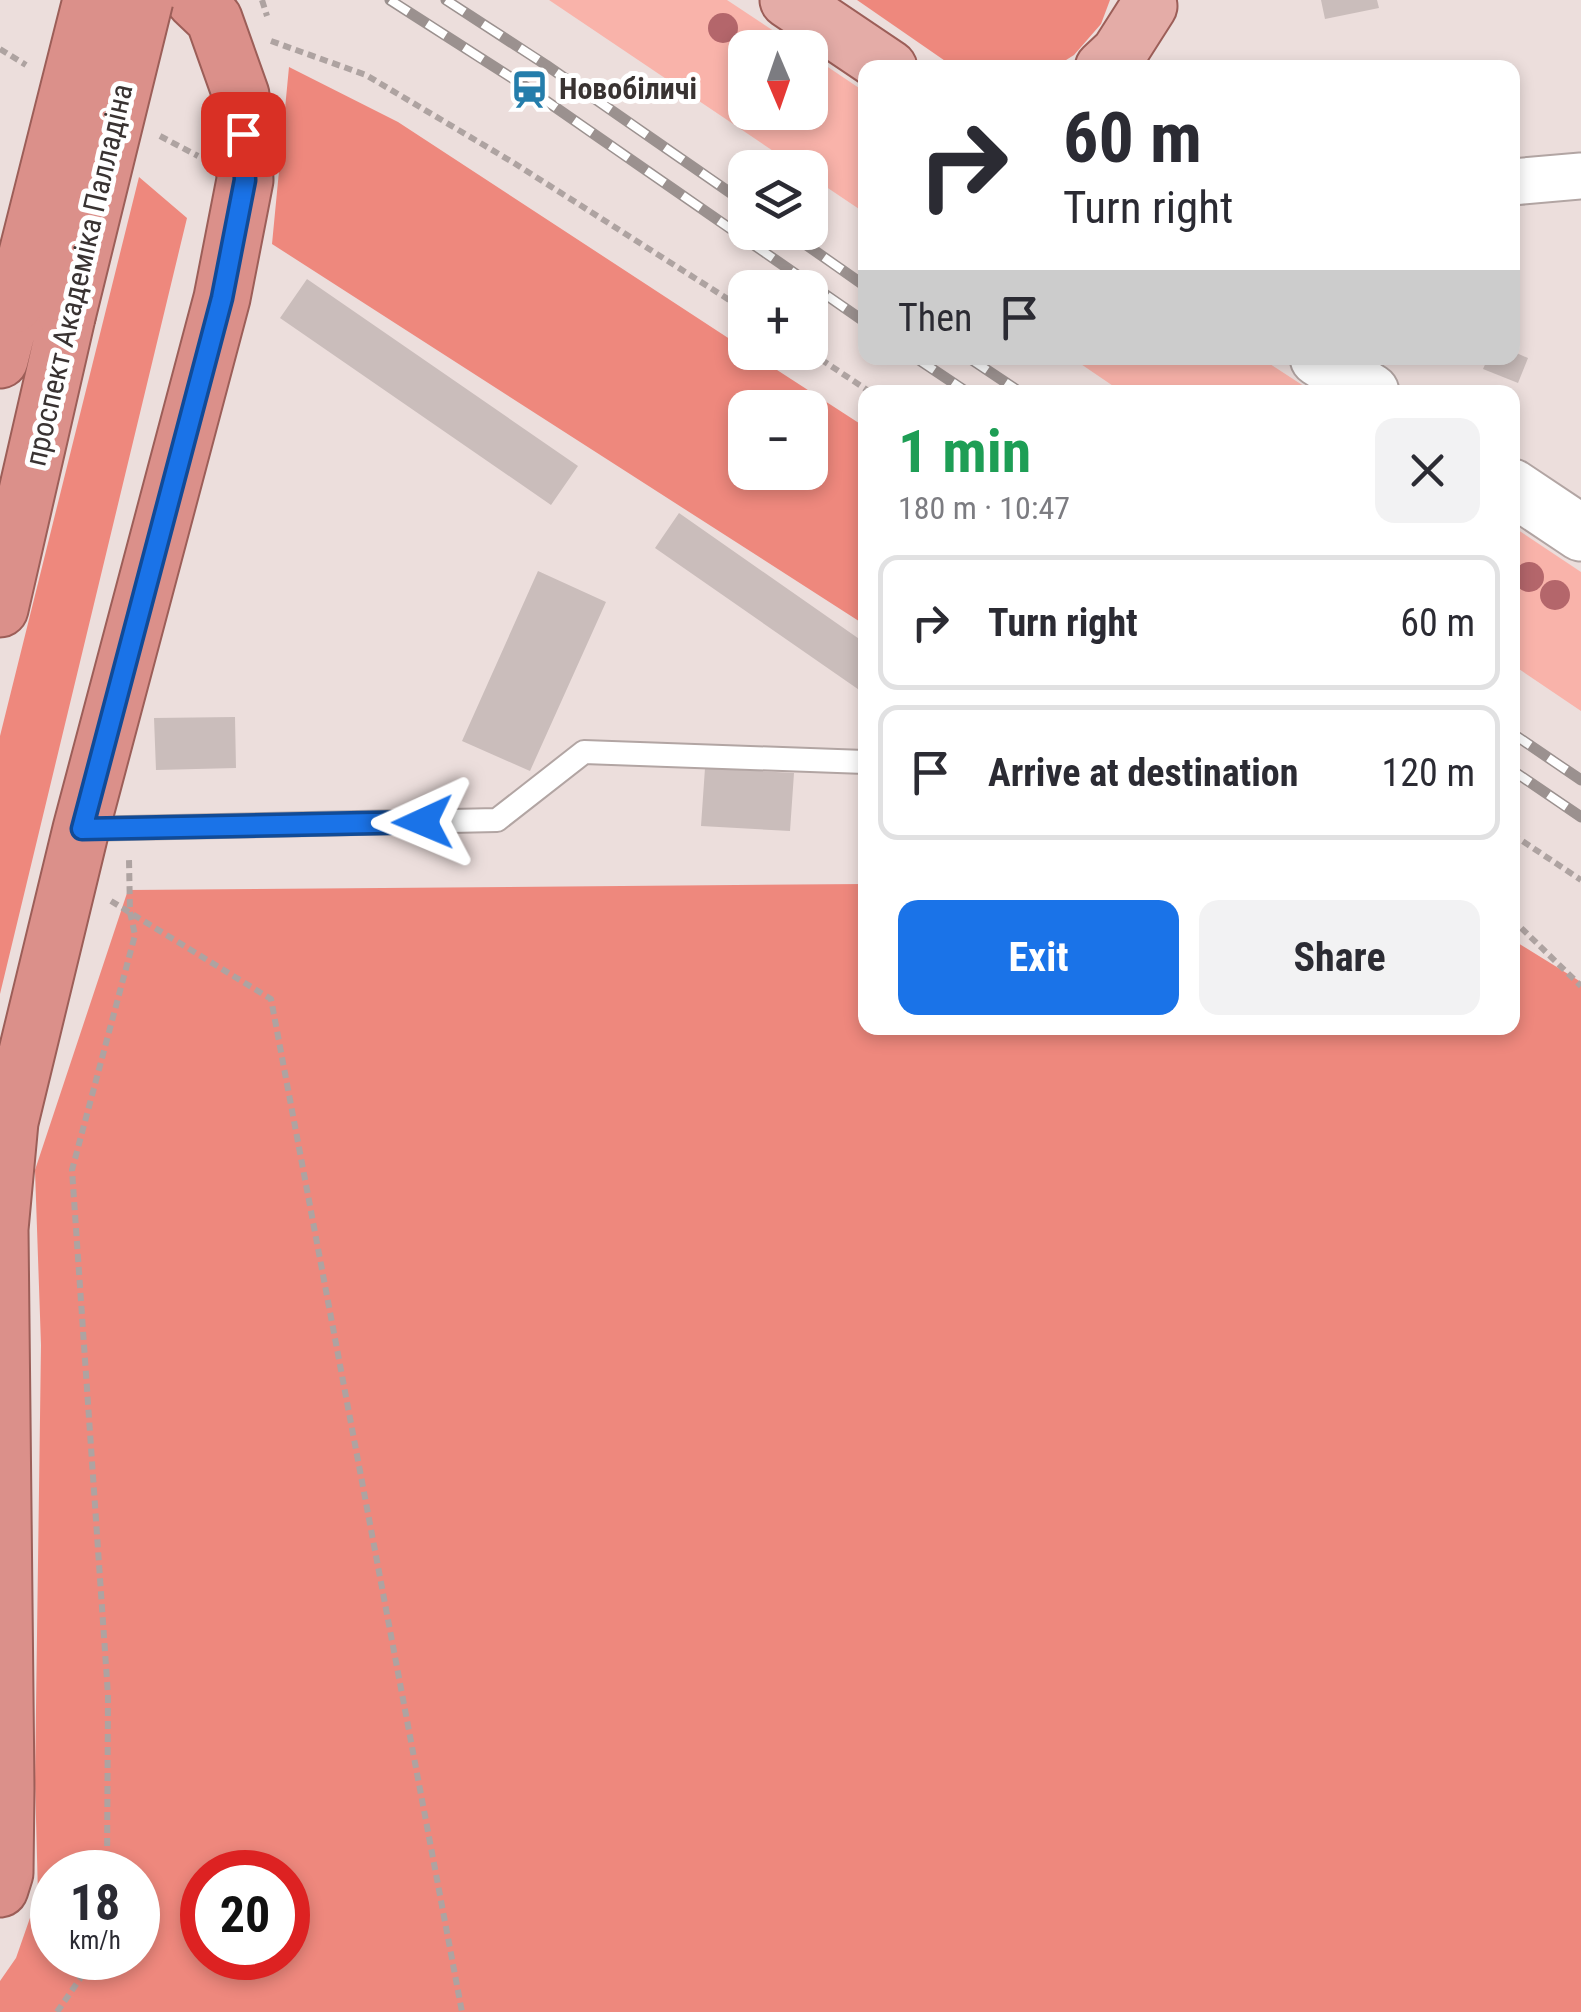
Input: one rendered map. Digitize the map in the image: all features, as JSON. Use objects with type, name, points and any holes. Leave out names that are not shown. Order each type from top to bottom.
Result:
[{"type":"highway","name":"проспект Академіка Палладіна","points":[[0,360],[91,0]]},
{"type":"highway","name":"проспект Академіка Палладіна","points":[[0,608],[145,0]]},
{"type":"highway","points":[[0,1889],[5,1873],[6,1788],[0,1229],[10,1122],[76,852],[222,298],[245,180],[241,96],[204,10]]},
{"type":"main road","points":[[788,0],[877,60]]},
{"type":"main road","points":[[1112,60],[1148,3]]},
{"type":"main road","points":[[1148,3],[1153,60]]},
{"type":"street","points":[[1520,181],[1581,176]]},
{"type":"street","points":[[1329,365],[1360,385]]},
{"type":"street","points":[[1520,492],[1581,533]]},
{"type":"lane","points":[[76,852],[497,820],[584,752],[858,762]]},
{"type":"path","points":[[204,10],[366,76],[514,163],[728,299]]},
{"type":"path","points":[[828,364],[860,385]]},
{"type":"path","points":[[1520,839],[1581,880]]},
{"type":"path","points":[[76,852],[130,912],[271,999],[462,2012]]},
{"type":"path","points":[[106,1850],[108,1696],[72,1170],[135,935],[130,912],[129,857]]},
{"type":"path","points":[[1520,928],[1581,986]]},
{"type":"path","points":[[57,2012],[79,1980]]},
{"type":"shaded area","points":[[549,0],[727,0],[772,30],[728,30],[728,121]]},
{"type":"shaded area","points":[[857,0],[1110,0],[1101,24],[1066,60],[944,60]]},
{"type":"shaded area","points":[[289,67],[398,122],[728,338],[728,370],[777,370],[808,390],[728,390],[728,490],[828,490],[828,403],[858,422],[858,621],[272,244]]},
{"type":"shaded area","points":[[828,67],[858,87],[858,208],[828,188],[828,150],[772,150],[742,130],[828,130]]},
{"type":"shaded area","points":[[139,177],[187,218],[0,994],[0,736]]},
{"type":"shaded area","points":[[1082,365],[1272,365],[1302,385],[1112,385]]},
{"type":"shaded area","points":[[1520,531],[1581,572],[1581,711],[1520,670]]},
{"type":"shaded area","points":[[858,884],[858,1035],[1520,1035],[1520,944],[1581,982],[1581,2012],[0,2012],[0,1981],[16,1958],[30,1918],[30,1980],[160,1980],[160,1850],[37,1850],[41,1345],[35,1170],[128,890]]},
{"type":"building","points":[[1321,0],[1377,0],[1379,8],[1325,19]]},
{"type":"building","points":[[307,279],[578,466],[551,505],[280,318]]},
{"type":"building","points":[[1520,354],[1528,358],[1518,383],[1483,369],[1485,365],[1520,365]]},
{"type":"building","points":[[679,513],[858,638],[858,689],[655,548]]},
{"type":"building","points":[[538,571],[606,602],[530,771],[462,741]]},
{"type":"building","points":[[235,717],[236,768],[156,770],[154,718]]},
{"type":"building","points":[[705,768],[794,773],[790,831],[701,826]]},
{"type":"railway","points":[[390,0],[529,89],[858,317]]},
{"type":"railway","points":[[446,0],[728,191]]},
{"type":"railway","points":[[814,250],[858,281]]},
{"type":"railway","points":[[926,365],[956,385]]},
{"type":"railway","points":[[980,365],[1010,385]]},
{"type":"railway","points":[[1520,738],[1581,780]]},
{"type":"railway","points":[[1520,775],[1581,817]]},
{"type":"place","name":"Новобіличі","points":[[529,89]]},
{"type":"route","points":[[243,134],[245,180],[222,298],[82,829],[423,822]]}]
